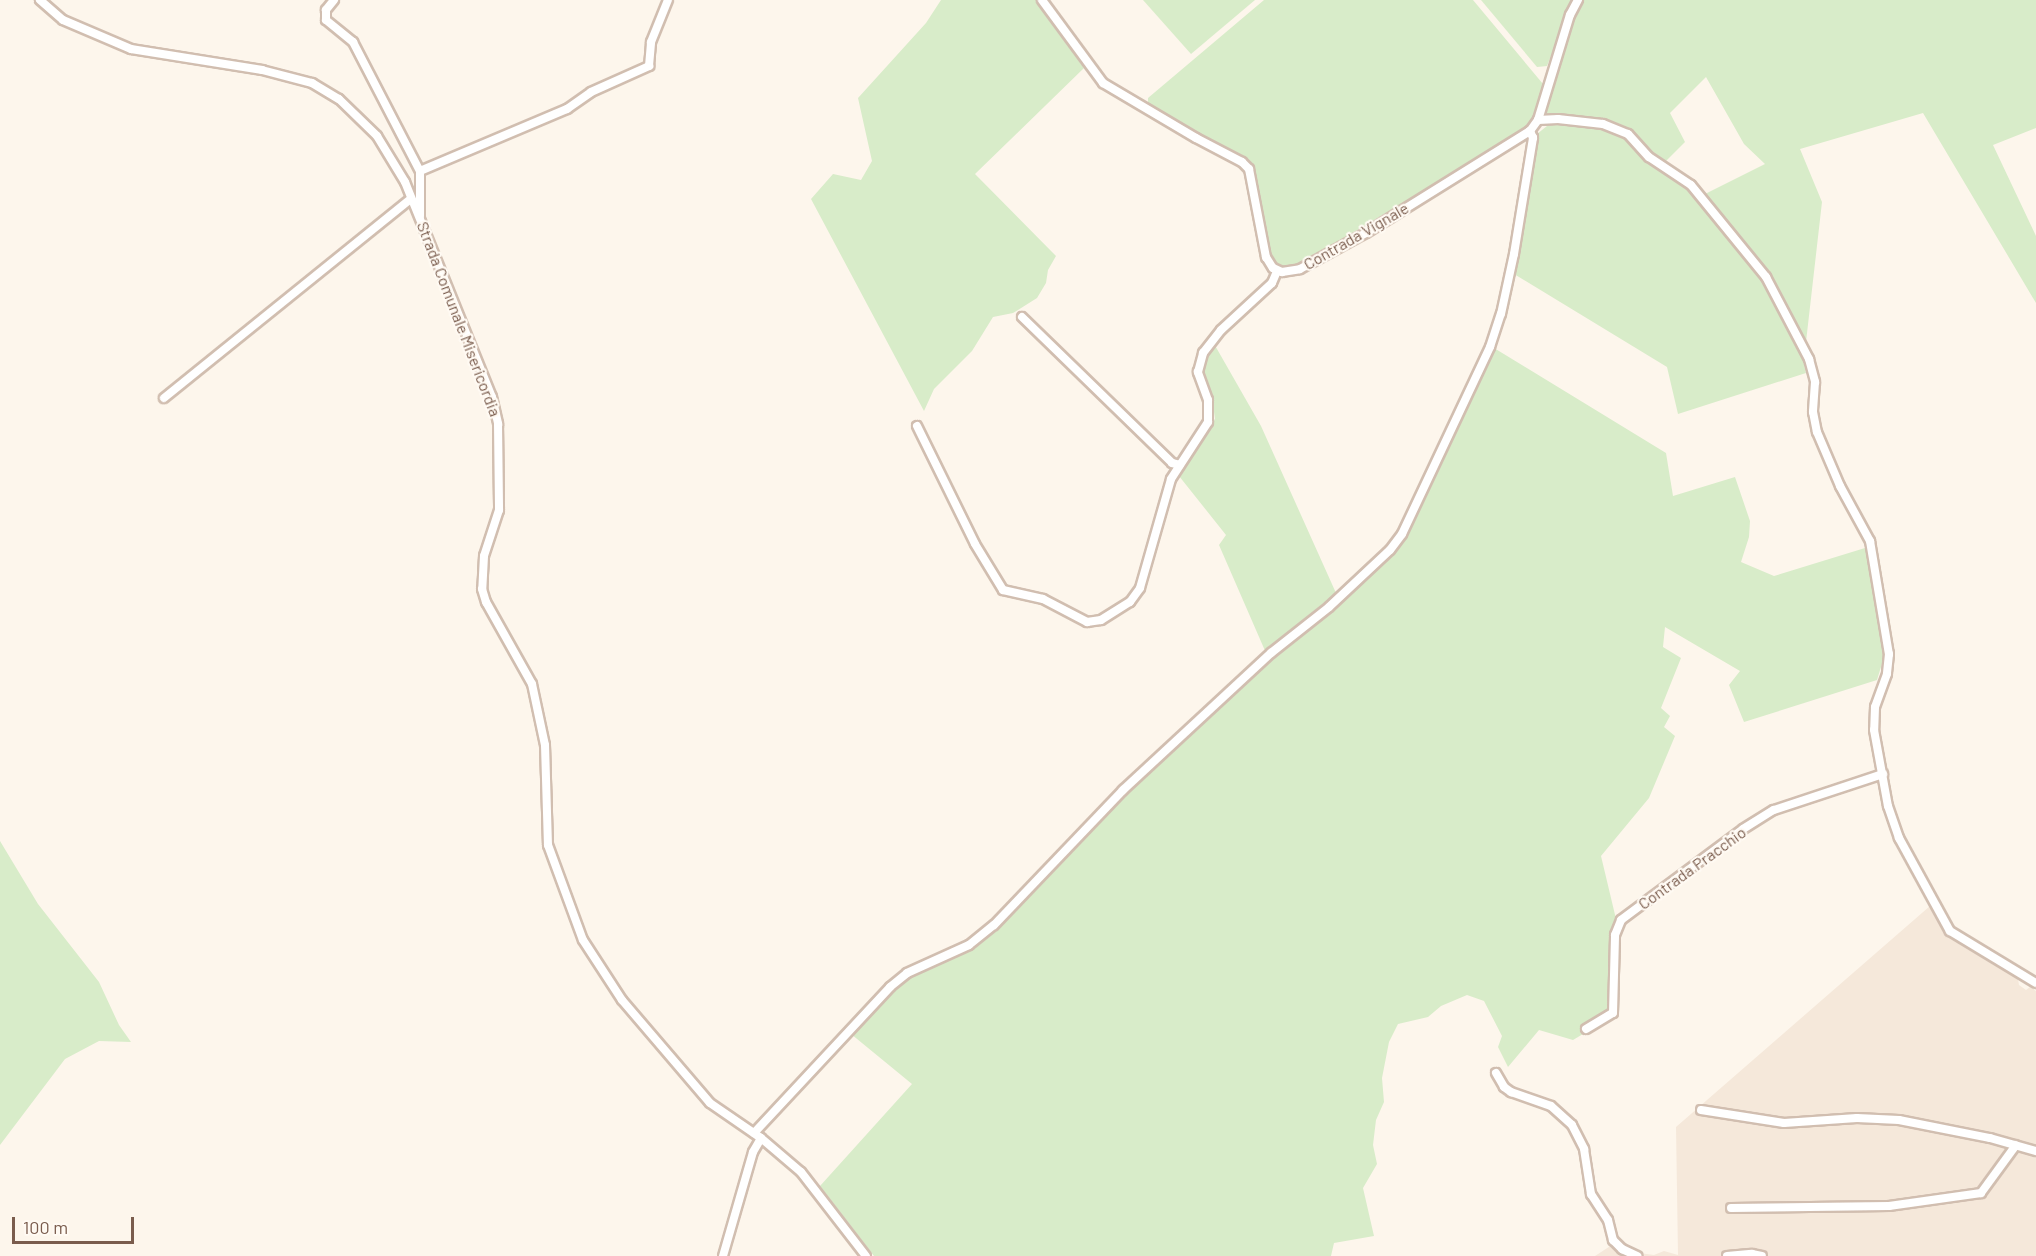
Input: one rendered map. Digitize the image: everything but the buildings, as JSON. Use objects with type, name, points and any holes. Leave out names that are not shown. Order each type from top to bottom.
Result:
[{"type":"street","name":"Strada Comunale Misericordia","points":[[40,0],[63,20],[131,49],[262,70],[312,83],[346,104],[377,136],[405,182],[492,397],[498,424],[499,510],[483,556],[482,589],[486,602],[532,684],[545,745],[548,845],[583,940],[622,1000],[710,1102],[761,1138],[801,1172],[866,1256]]},
{"type":"street","points":[[334,0],[326,10],[326,20],[353,42],[420,171],[420,218]]},
{"type":"street","points":[[420,171],[567,109],[591,92],[649,66],[651,42],[668,0]]},
{"type":"street","points":[[917,426],[975,544],[1003,590],[1043,599],[1087,622],[1101,620],[1130,602],[1135,596],[1143,581],[1167,488],[1208,422],[1208,399],[1198,372],[1203,353],[1221,330],[1272,283],[1277,271],[1266,257],[1249,169],[1242,162],[1102,83],[1042,0]]},
{"type":"street","name":"Contrada Vignale","points":[[1277,271],[1300,268],[1366,232],[1530,131],[1538,120],[1570,15],[1578,0]]},
{"type":"street","points":[[1538,120],[1558,119],[1603,124],[1620,129],[1634,138],[1649,158],[1684,178],[1758,264],[1805,349],[1815,382],[1814,423],[1840,486],[1867,532],[1881,599],[1889,665],[1873,717],[1888,806],[1902,846],[1945,924],[1957,937],[2036,983]]},
{"type":"street","points":[[754,1133],[890,987],[907,973],[969,945],[994,926],[1123,789],[1271,653],[1329,607],[1390,550],[1402,534],[1437,463],[1494,336],[1514,254],[1533,138],[1530,131]]},
{"type":"street","points":[[164,398],[411,199]]},
{"type":"street","points":[[1022,317],[1172,463],[1180,465]]},
{"type":"street","name":"Contrada Pracchio","points":[[1586,1029],[1613,1013],[1615,935],[1621,920],[1743,829],[1774,810],[1883,774]]},
{"type":"street","points":[[1496,1072],[1504,1086],[1511,1092],[1551,1106],[1572,1125],[1584,1149],[1591,1194],[1608,1220],[1613,1240],[1622,1249],[1637,1256]]},
{"type":"street","points":[[1701,1110],[1784,1123],[1857,1118],[1899,1120],[2036,1151]]},
{"type":"street","points":[[723,1256],[753,1152],[761,1138]]},
{"type":"street","points":[[1731,1208],[1888,1206],[1981,1193],[2016,1145]]},
{"type":"street","points":[[1727,1256],[1762,1256]]},
{"type":"shaded area","points":[[1930,906],[1948,936],[2018,979],[2019,985],[2026,990],[2030,987],[2036,991],[2036,1256],[1595,1256],[1618,1241],[1632,1252],[1654,1255],[1664,1251],[1678,1255],[1676,1127]]},
{"type":"green space","points":[[941,0],[1036,0],[1084,68],[975,174],[1056,256],[1048,270],[1046,283],[1037,298],[1013,313],[993,317],[972,351],[934,389],[924,411],[811,199],[833,174],[861,180],[872,161],[858,98],[926,23]]},
{"type":"green space","points":[[1143,0],[1255,0],[1191,54]]},
{"type":"green space","points":[[1264,0],[1473,0],[1543,84],[1532,119],[1527,129],[1302,263],[1286,268],[1277,267],[1268,255],[1254,172],[1250,163],[1152,110],[1148,104],[1148,98]]},
{"type":"green space","points":[[1481,0],[1573,0],[1547,66],[1537,67]]},
{"type":"green space","points":[[1581,0],[2036,0],[2036,128],[1993,145],[2036,236],[2036,303],[1923,113],[1800,149],[1822,202],[1806,342],[1761,262],[1705,194],[1765,164],[1744,144],[1706,77],[1670,113],[1685,142],[1665,162],[1655,158],[1638,137],[1622,127],[1604,122],[1551,117],[1545,114],[1544,108],[1568,32]]},
{"type":"green space","points":[[1561,122],[1616,131],[1632,141],[1647,161],[1689,186],[1754,266],[1802,356],[1806,373],[1678,414],[1667,367],[1514,274],[1537,134],[1547,126]]},
{"type":"green space","points":[[1213,342],[1261,426],[1336,593],[1266,653],[1219,545],[1226,535],[1179,476],[1215,419],[1212,398],[1201,371],[1206,353]]},
{"type":"green space","points":[[1494,348],[1666,453],[1673,496],[1735,477],[1750,521],[1749,537],[1741,562],[1774,576],[1865,548],[1868,554],[1884,657],[1877,680],[1744,722],[1729,685],[1740,671],[1665,627],[1663,647],[1681,658],[1661,708],[1670,716],[1664,727],[1675,736],[1649,798],[1601,856],[1616,919],[1612,934],[1610,1011],[1581,1029],[1583,1034],[1573,1040],[1539,1030],[1508,1067],[1498,1047],[1502,1036],[1484,1001],[1467,995],[1441,1006],[1428,1017],[1398,1024],[1389,1042],[1382,1078],[1384,1102],[1376,1120],[1373,1145],[1377,1164],[1363,1188],[1374,1236],[1334,1243],[1331,1256],[874,1256],[820,1186],[912,1084],[851,1034],[890,992],[908,979],[982,941],[1142,778],[1233,693],[1369,575],[1405,535]]},
{"type":"green space","points":[[0,841],[38,904],[99,982],[119,1025],[131,1042],[99,1041],[65,1059],[0,1145]]}]
